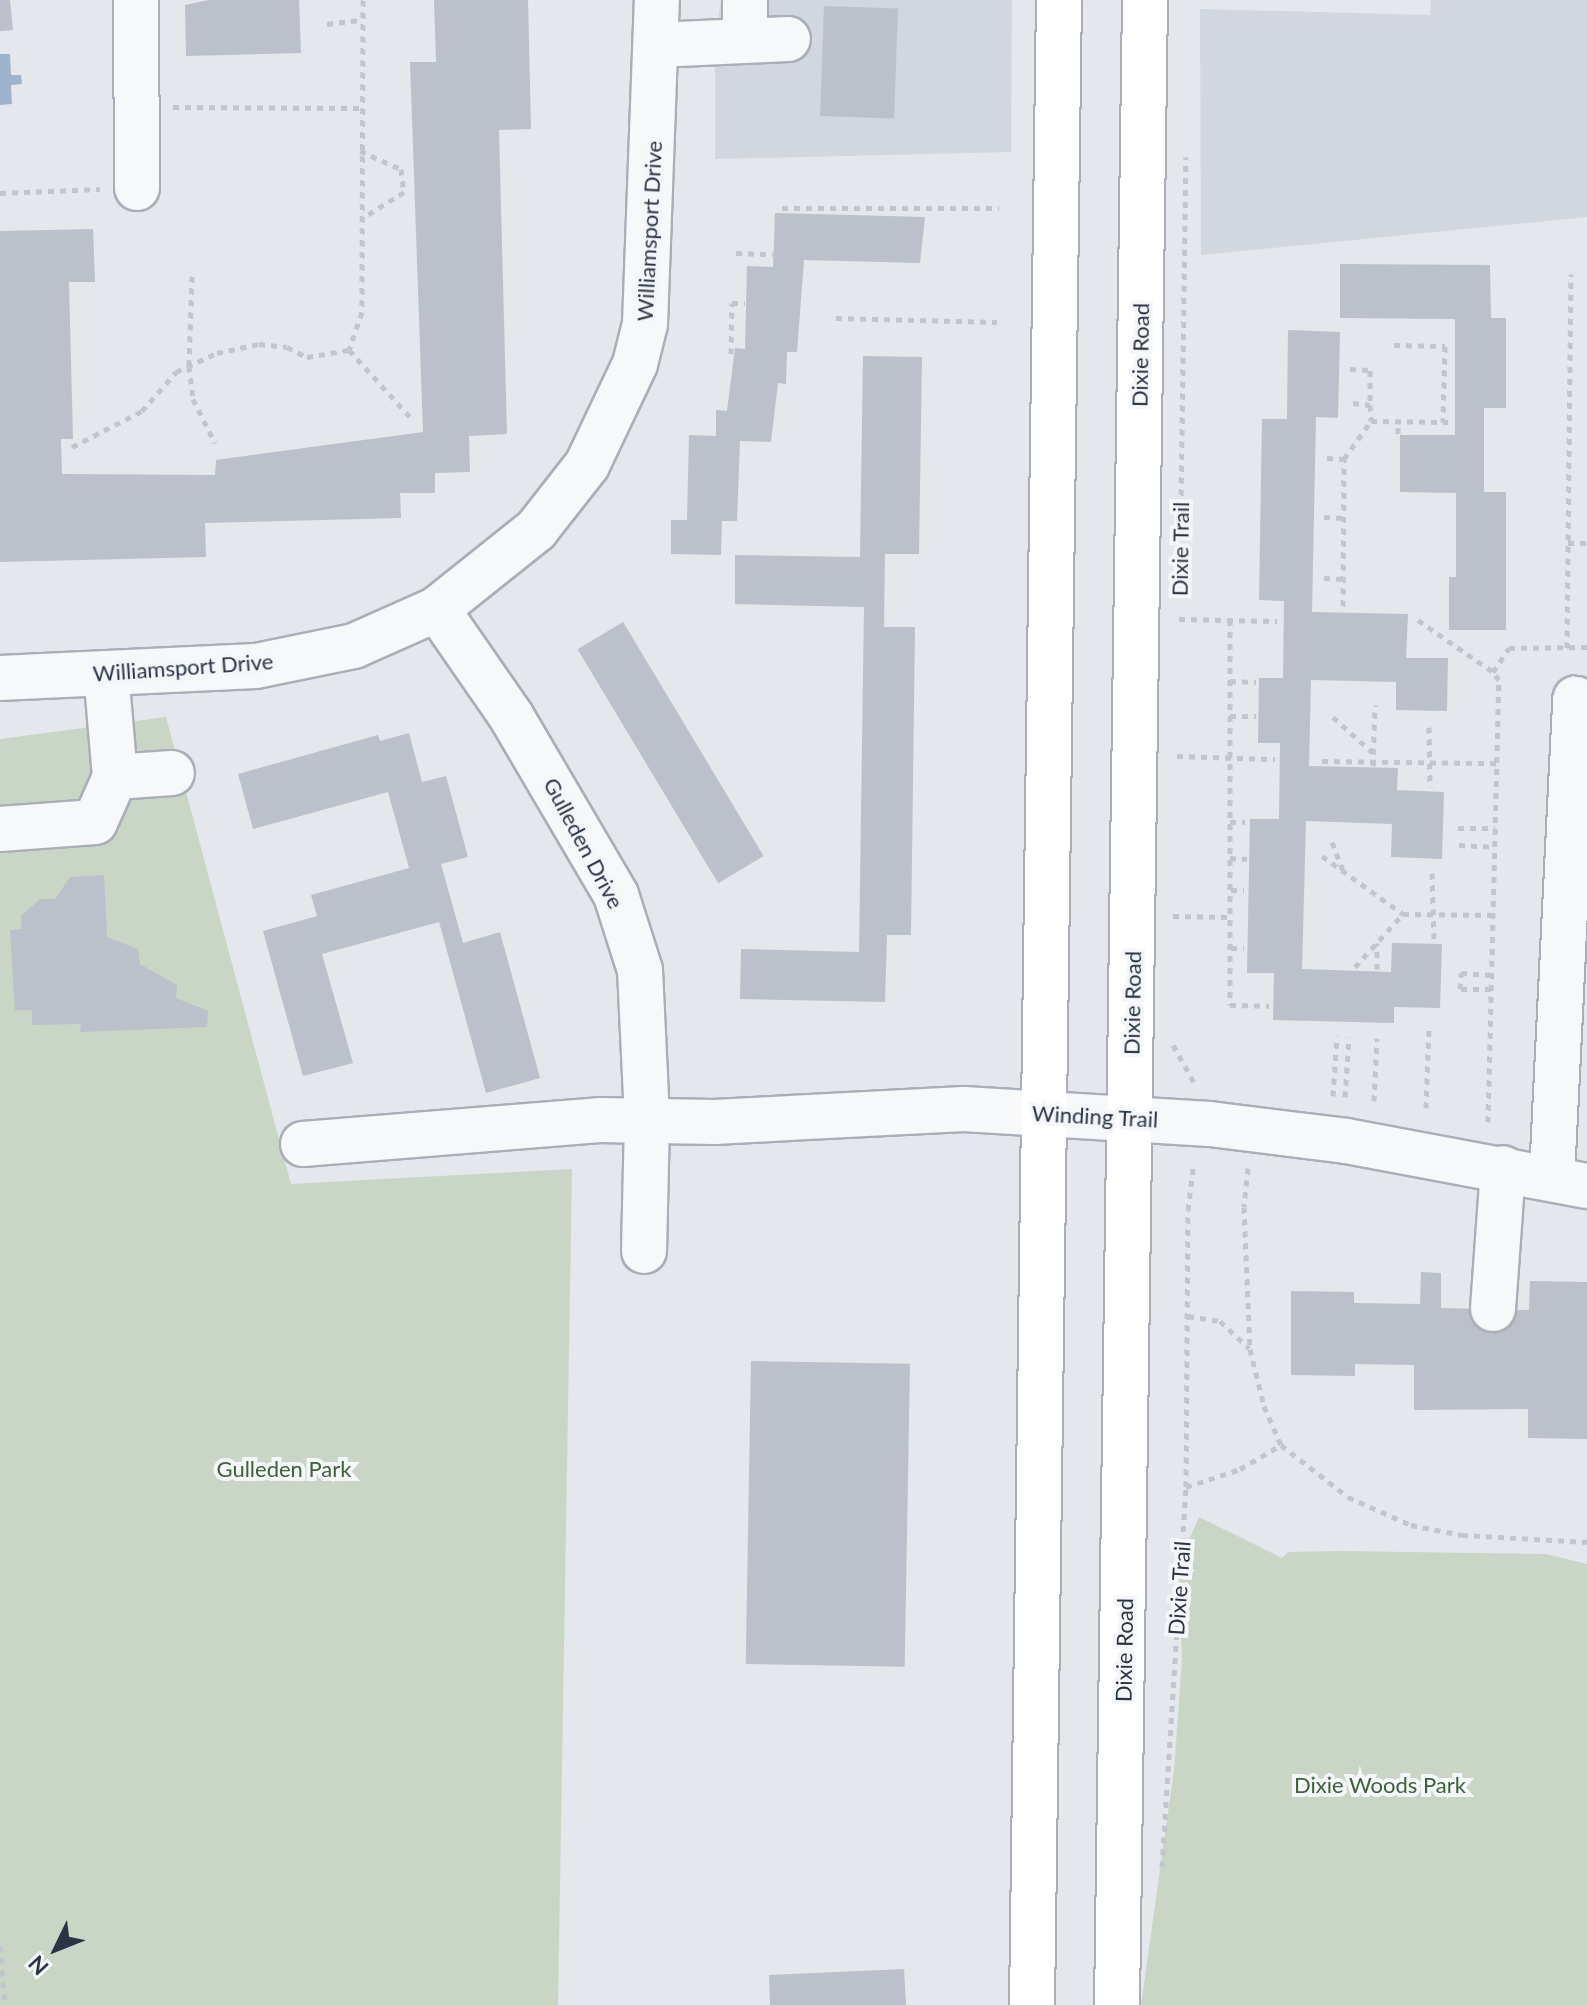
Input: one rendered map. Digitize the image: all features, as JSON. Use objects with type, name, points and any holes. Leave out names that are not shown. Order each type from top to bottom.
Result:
[{"type":"main road","points":[[1032,2005],[1048,1114],[1059,0]]},
{"type":"main road","name":"Dixie Road","points":[[1117,2005],[1145,0]]},
{"type":"street","points":[[136,0],[137,188]]},
{"type":"street","name":"Williamsport Drive","points":[[0,678],[256,666],[354,646],[437,609],[490,572],[566,496],[635,364],[645,324],[650,273],[657,0]]},
{"type":"street","points":[[657,45],[745,20],[788,39]]},
{"type":"street","name":"Gulleden Drive","points":[[437,609],[511,716],[616,895],[640,970],[647,1120],[644,1251]]},
{"type":"street","points":[[0,829],[95,822],[115,777],[106,673]]},
{"type":"street","points":[[1570,1181],[1575,699]]},
{"type":"street","points":[[115,777],[172,773]]},
{"type":"street","name":"Winding Trail","points":[[303,1144],[599,1120],[714,1122],[964,1109],[1131,1117],[1346,1141],[1570,1181]]},
{"type":"street","points":[[1493,1309],[1503,1168]]},
{"type":"path","points":[[349,350],[362,312],[359,108],[363,0]]},
{"type":"path","points":[[327,24],[362,20]]},
{"type":"path","points":[[136,106],[359,108]]},
{"type":"path","name":"Dixie Trail","points":[[1180,524],[1186,143]]},
{"type":"path","points":[[360,151],[401,169],[404,192],[361,220]]},
{"type":"path","points":[[0,193],[137,188]]},
{"type":"path","points":[[782,208],[999,208]]},
{"type":"path","points":[[736,253],[773,254]]},
{"type":"path","points":[[1567,648],[1571,274]]},
{"type":"path","points":[[192,276],[189,366],[199,418],[215,443]]},
{"type":"path","points":[[731,354],[732,303],[745,303]]},
{"type":"path","points":[[836,318],[997,322]]},
{"type":"path","points":[[72,447],[142,411],[176,372],[217,353],[259,344],[287,347],[307,357],[349,350]]},
{"type":"path","points":[[1371,421],[1446,422],[1445,346],[1394,345]]},
{"type":"path","points":[[349,350],[412,419]]},
{"type":"path","points":[[1343,606],[1344,459],[1371,421],[1370,370],[1350,369]]},
{"type":"path","points":[[1353,403],[1370,405]]},
{"type":"path","points":[[1398,421],[1398,434]]},
{"type":"path","points":[[1327,458],[1344,459]]},
{"type":"path","points":[[1324,517],[1344,518]]},
{"type":"path","points":[[1568,543],[1587,543]]},
{"type":"path","points":[[1324,578],[1343,579]]},
{"type":"path","name":"Dixie Trail","points":[[1179,603],[1179,634]]},
{"type":"path","points":[[1179,619],[1277,621]]},
{"type":"path","points":[[1230,620],[1230,1005],[1269,1006]]},
{"type":"path","points":[[1418,620],[1493,672],[1499,680],[1488,1122]]},
{"type":"path","points":[[1493,672],[1509,648],[1587,647]]},
{"type":"path","points":[[1230,681],[1256,682]]},
{"type":"path","points":[[1373,764],[1375,705]]},
{"type":"path","points":[[1230,716],[1256,716]]},
{"type":"path","points":[[1333,717],[1374,753]]},
{"type":"path","points":[[1429,727],[1430,787]]},
{"type":"path","points":[[1177,741],[1177,772]]},
{"type":"path","points":[[1177,756],[1275,759]]},
{"type":"path","points":[[1322,761],[1373,764],[1496,763]]},
{"type":"path","points":[[1230,822],[1245,822]]},
{"type":"path","points":[[1458,828],[1495,828]]},
{"type":"path","points":[[1332,842],[1344,872]]},
{"type":"path","points":[[1459,845],[1494,847]]},
{"type":"path","points":[[1322,856],[1403,914],[1493,915]]},
{"type":"path","points":[[1230,858],[1247,859]]},
{"type":"path","points":[[1432,873],[1434,939]]},
{"type":"path","points":[[1231,890],[1244,890]]},
{"type":"path","points":[[1173,931],[1174,900]]},
{"type":"path","points":[[1355,967],[1403,914]]},
{"type":"path","points":[[1173,916],[1231,917]]},
{"type":"path","points":[[1377,943],[1377,969]]},
{"type":"path","points":[[1231,948],[1244,948]]},
{"type":"path","points":[[1491,975],[1461,973],[1460,989],[1491,989]]},
{"type":"path","points":[[1426,1108],[1429,1026]]},
{"type":"path","points":[[1333,1096],[1337,1036]]},
{"type":"path","points":[[1171,1037],[1196,1091]]},
{"type":"path","points":[[1345,1097],[1349,1037]]},
{"type":"path","points":[[1374,1101],[1377,1038]]},
{"type":"path","points":[[1248,1167],[1244,1207],[1250,1349],[1264,1406],[1281,1445],[1348,1497],[1411,1525],[1462,1535],[1587,1542]]},
{"type":"path","name":"Dixie Trail","points":[[1161,1879],[1186,1487],[1188,1210],[1194,1171]]},
{"type":"path","points":[[1188,1316],[1220,1321],[1250,1349]]},
{"type":"path","points":[[1186,1487],[1240,1469],[1281,1445]]},
{"type":"path","points":[[0,1946],[5,2005]]},
{"type":"shaded area","points":[[721,0],[1012,0],[1011,152],[715,159],[715,40]]},
{"type":"shaded area","points":[[1431,0],[1587,0],[1587,217],[1201,255],[1200,9],[1430,15]]},
{"type":"green space","name":"Gulleden Park","points":[[166,717],[291,1184],[572,1169],[558,2005],[0,2005],[0,739]]},
{"type":"green space","name":"Dixie Woods Park","points":[[1199,1517],[1282,1558],[1288,1552],[1340,1551],[1546,1554],[1587,1564],[1587,2005],[1141,2005],[1174,1770],[1182,1660],[1179,1562]]},
{"type":"water","points":[[0,54],[10,54],[11,75],[21,75],[22,84],[11,85],[12,104],[0,105]]},
{"type":"building","points":[[0,0],[10,0],[13,30],[0,31]]},
{"type":"building","points":[[209,0],[299,0],[301,53],[186,56],[185,5]]},
{"type":"building","points":[[434,0],[528,0],[531,129],[499,130],[507,434],[469,436],[470,472],[435,473],[435,493],[400,493],[401,518],[205,523],[206,557],[0,562],[0,231],[93,229],[95,282],[69,282],[73,439],[61,439],[62,474],[215,475],[216,460],[423,432],[410,62],[436,62]]},
{"type":"building","points":[[824,6],[898,9],[894,119],[820,116]]},
{"type":"building","points":[[775,213],[925,217],[920,263],[804,260],[797,352],[787,352],[786,384],[778,383],[771,442],[740,441],[737,521],[722,521],[721,555],[671,554],[671,520],[687,520],[689,435],[716,436],[716,410],[727,411],[735,348],[745,349],[747,266],[773,267]]},
{"type":"building","points":[[1340,264],[1490,265],[1491,318],[1506,318],[1506,408],[1484,408],[1484,492],[1506,492],[1506,630],[1449,630],[1449,577],[1456,577],[1456,493],[1400,492],[1400,435],[1455,435],[1455,319],[1340,318]]},
{"type":"building","points":[[1288,330],[1340,332],[1338,418],[1316,417],[1312,612],[1408,614],[1406,658],[1448,658],[1447,711],[1396,710],[1396,682],[1311,680],[1309,766],[1398,768],[1397,790],[1444,792],[1442,859],[1391,857],[1392,824],[1306,821],[1302,969],[1391,972],[1392,943],[1442,944],[1440,1008],[1394,1007],[1394,1023],[1273,1020],[1274,973],[1247,973],[1250,819],[1279,819],[1280,743],[1258,743],[1259,678],[1283,678],[1284,601],[1259,600],[1262,419],[1287,419]]},
{"type":"building","points":[[863,356],[922,357],[919,554],[885,554],[884,627],[915,627],[911,935],[887,935],[885,1002],[740,999],[741,949],[859,952],[864,607],[735,604],[735,555],[860,557]]},
{"type":"building","points":[[623,622],[764,856],[718,883],[578,649]]},
{"type":"building","points":[[409,733],[422,782],[446,776],[468,857],[441,864],[463,943],[500,932],[540,1078],[486,1093],[439,922],[322,954],[353,1063],[303,1076],[263,931],[317,916],[311,895],[409,868],[388,792],[253,829],[238,774],[378,735],[380,741]]},
{"type":"building","points":[[104,875],[107,937],[138,949],[140,964],[177,985],[176,998],[208,1011],[207,1027],[80,1032],[81,1024],[32,1025],[32,1010],[15,1010],[10,930],[22,929],[21,916],[40,899],[55,899],[70,877]]},
{"type":"building","points":[[1421,1272],[1441,1273],[1441,1308],[1529,1310],[1530,1281],[1587,1282],[1587,1439],[1528,1438],[1528,1409],[1414,1410],[1414,1365],[1355,1364],[1355,1376],[1291,1375],[1291,1291],[1354,1292],[1354,1303],[1420,1304]]},
{"type":"building","points":[[751,1361],[910,1364],[905,1667],[746,1664]]},
{"type":"building","points":[[904,1969],[906,2005],[770,2005],[769,1975]]}]
